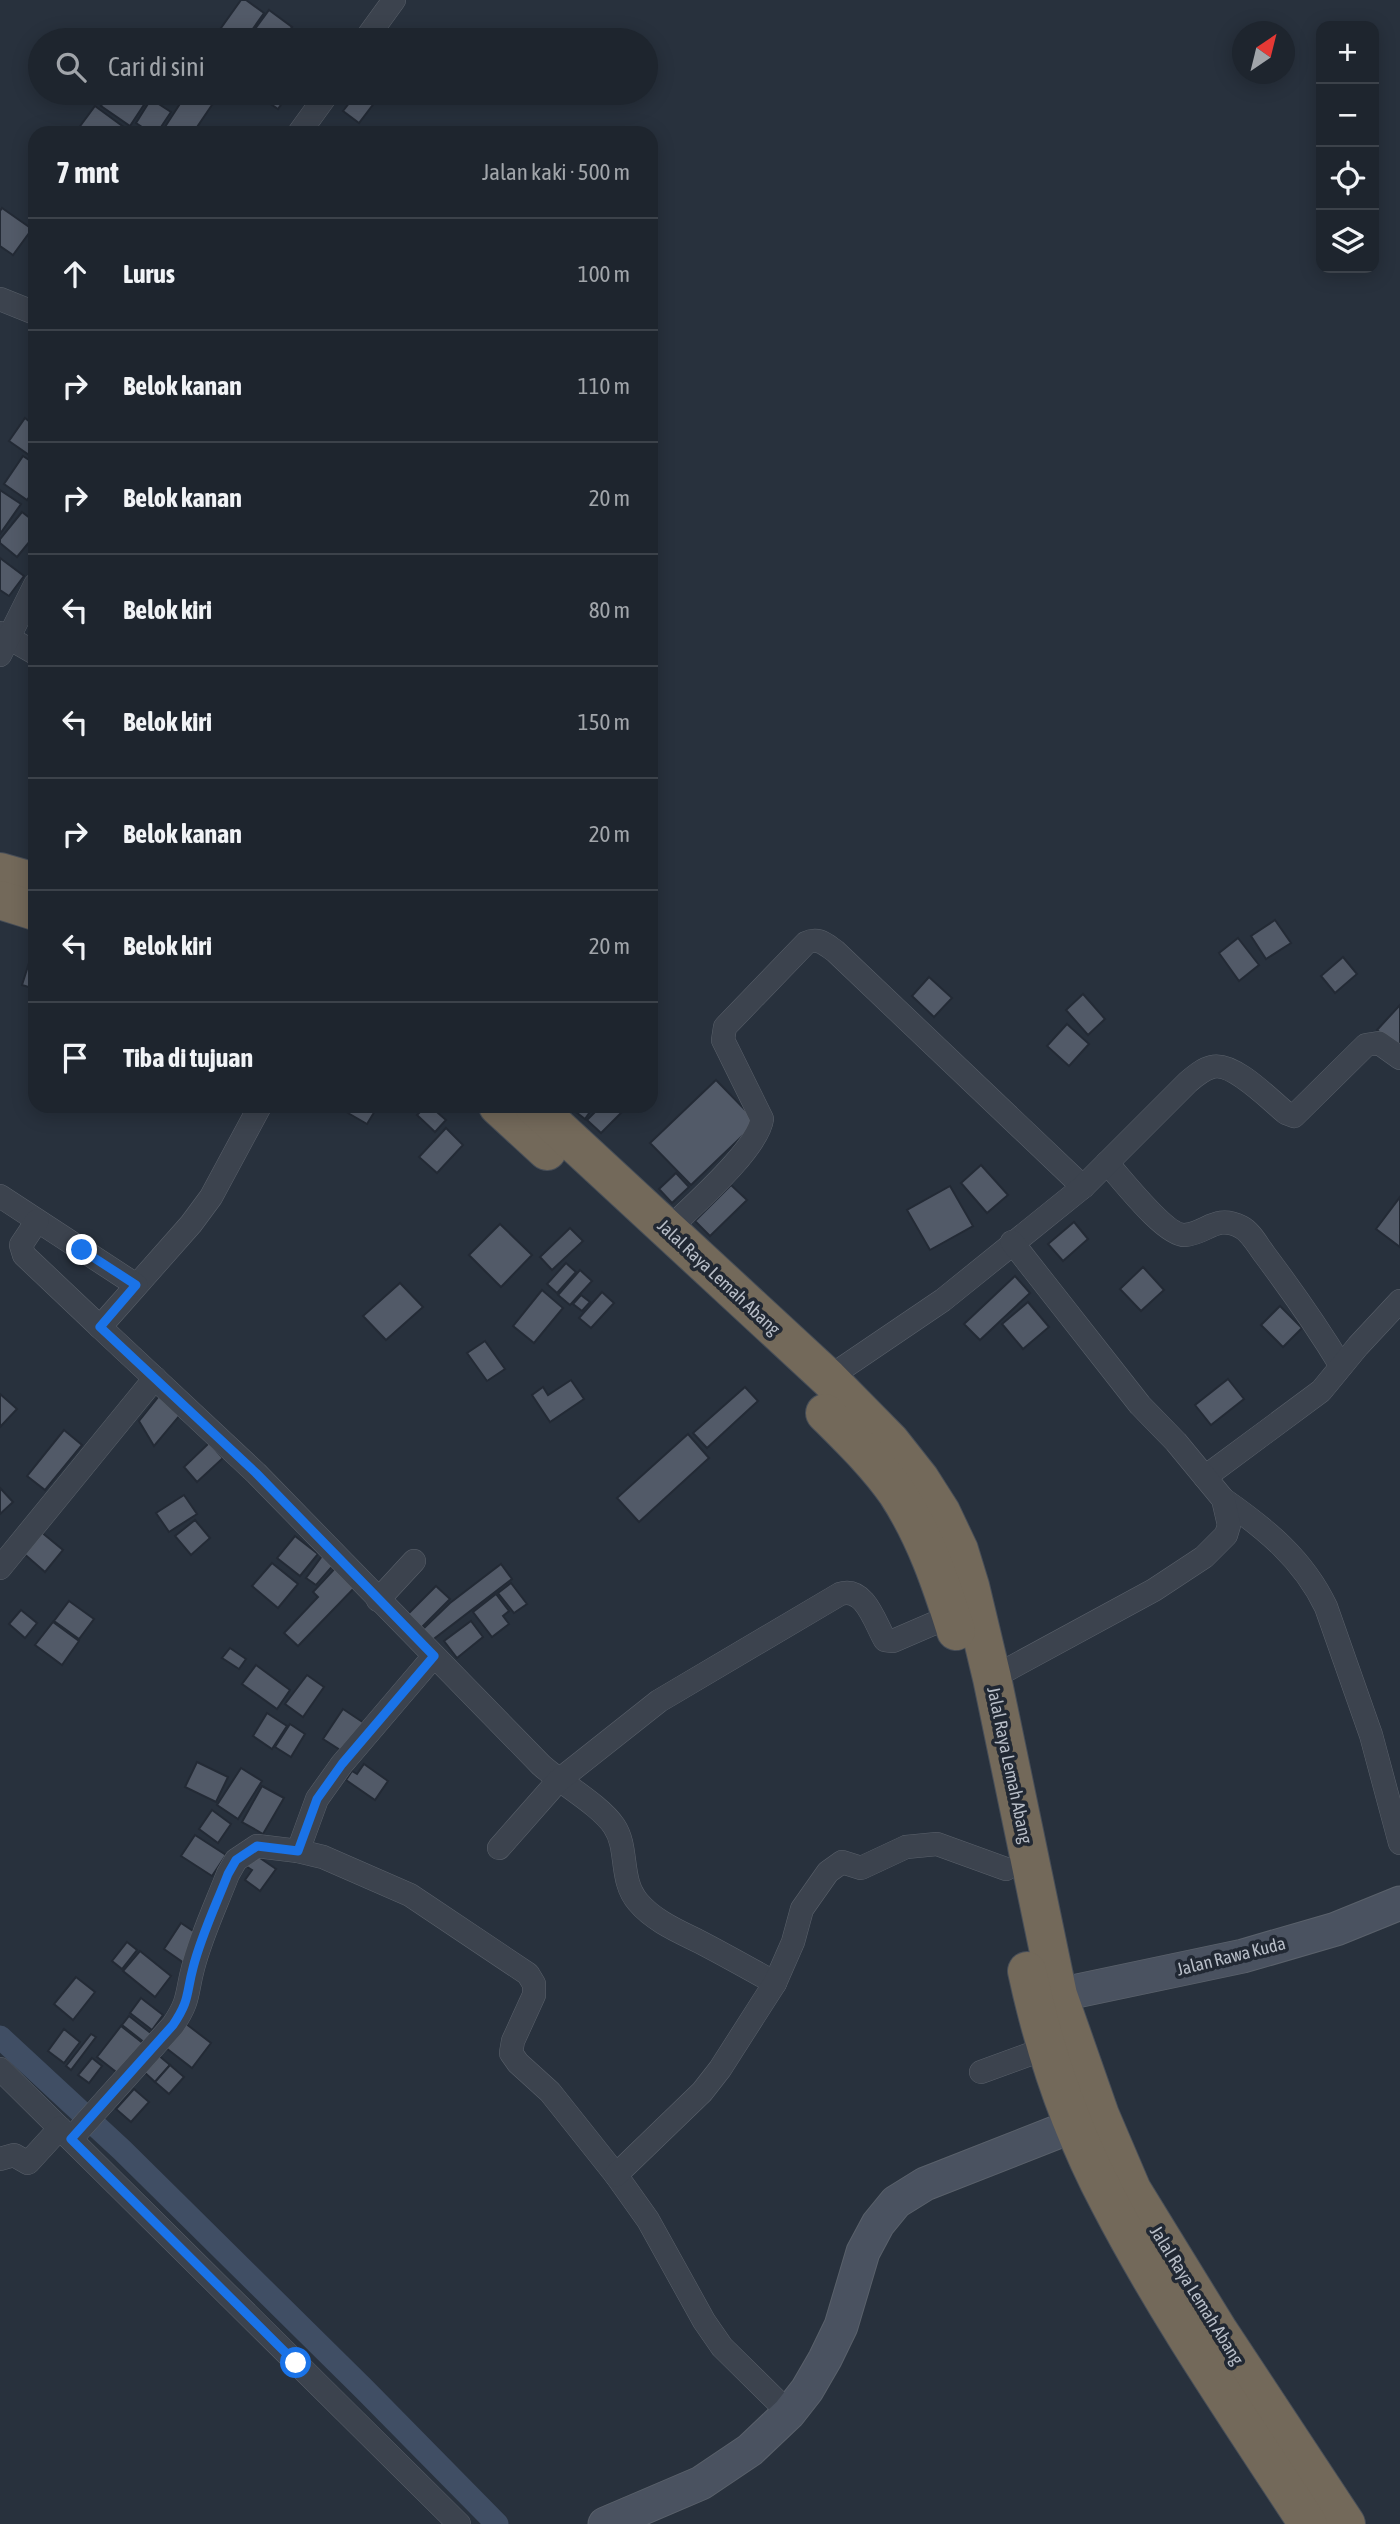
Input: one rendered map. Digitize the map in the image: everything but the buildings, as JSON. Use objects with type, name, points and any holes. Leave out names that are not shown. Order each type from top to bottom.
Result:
[{"type":"highway","points":[[0,873],[28,880]]},
{"type":"highway","points":[[0,900],[28,909]]},
{"type":"highway","name":"Jalal Raya Lemah Abang","points":[[506,1113],[751,1339],[860,1448],[896,1492],[920,1532],[941,1583],[957,1636],[1027,1975],[1047,2048],[1087,2120],[1218,2330],[1346,2524]]},
{"type":"highway","name":"Jalal Raya Lemah Abang","points":[[542,1113],[828,1378],[890,1441],[920,1479],[941,1512],[959,1550],[970,1586],[992,1678],[1058,1994],[1108,2200],[1192,2345],[1308,2524]]},
{"type":"street","points":[[374,28],[394,0]]},
{"type":"street","points":[[304,126],[319,105]]},
{"type":"street","points":[[0,299],[28,310]]},
{"type":"street","points":[[28,597],[3,641],[28,650]]},
{"type":"street","points":[[669,1229],[736,1160],[761,1129],[762,1119],[723,1040],[725,1027],[811,940],[821,941],[835,951],[1083,1187]]},
{"type":"street","points":[[828,1378],[943,1300],[1083,1187],[1188,1082],[1213,1066],[1235,1071],[1286,1113],[1294,1116],[1366,1045],[1379,1043],[1400,1058]]},
{"type":"street","points":[[100,1327],[191,1224],[211,1197],[256,1113]]},
{"type":"street","points":[[1107,1163],[1160,1222],[1173,1232],[1184,1235],[1217,1223],[1229,1222],[1245,1228],[1302,1304],[1341,1366]]},
{"type":"street","points":[[0,1196],[136,1285]]},
{"type":"street","points":[[37,1221],[21,1245],[23,1255],[256,1473],[558,1780],[601,1812],[619,1836],[629,1886],[636,1900],[650,1914],[672,1929],[775,1983]]},
{"type":"street","points":[[1012,1242],[1140,1405],[1176,1442],[1223,1499],[1273,1535],[1319,1591],[1371,1735],[1400,1843]]},
{"type":"street","points":[[1205,1477],[1321,1391],[1400,1301]]},
{"type":"street","points":[[0,1568],[155,1378]]},
{"type":"street","points":[[992,1678],[1154,1590],[1204,1557],[1222,1540],[1229,1528],[1223,1499]]},
{"type":"street","points":[[378,1600],[414,1561]]},
{"type":"street","points":[[499,1848],[558,1780],[659,1701],[840,1594],[853,1593],[862,1598],[885,1640],[893,1641],[951,1616]]},
{"type":"street","points":[[298,1851],[317,1799],[350,1754],[434,1656]]},
{"type":"street","points":[[616,2175],[702,2092],[748,2027],[775,1983],[793,1941],[802,1909],[828,1872],[842,1862],[861,1868],[906,1847],[937,1844],[1006,1869]]},
{"type":"street","points":[[0,2159],[14,2155],[28,2163],[71,2131],[101,2107],[173,2025],[189,1996],[193,1968],[228,1874],[236,1860],[257,1846],[323,1857],[410,1895],[528,1975],[534,1984],[534,1995],[513,2041],[512,2053],[518,2063],[550,2092],[616,2175],[648,2220],[704,2321],[722,2347],[789,2413]]},
{"type":"street","name":"Jalan Rawa Kuda","points":[[1058,1994],[1243,1956],[1336,1929],[1400,1903]]},
{"type":"street","points":[[981,2073],[1047,2048]]},
{"type":"street","points":[[0,2068],[71,2131],[458,2524]]},
{"type":"street","points":[[605,2524],[701,2483],[750,2450],[789,2413],[807,2390],[825,2359],[845,2315],[863,2252],[878,2224],[896,2202],[925,2183],[1087,2120]]},
{"type":"waterway","points":[[0,2037],[122,2150],[497,2524]]},
{"type":"route","points":[[82,1250],[136,1285],[100,1327],[256,1473],[434,1656],[342,1764],[317,1799],[298,1851],[257,1846],[236,1860],[228,1874],[193,1968],[189,1996],[183,2010],[173,2025],[71,2139],[296,2363]]}]
